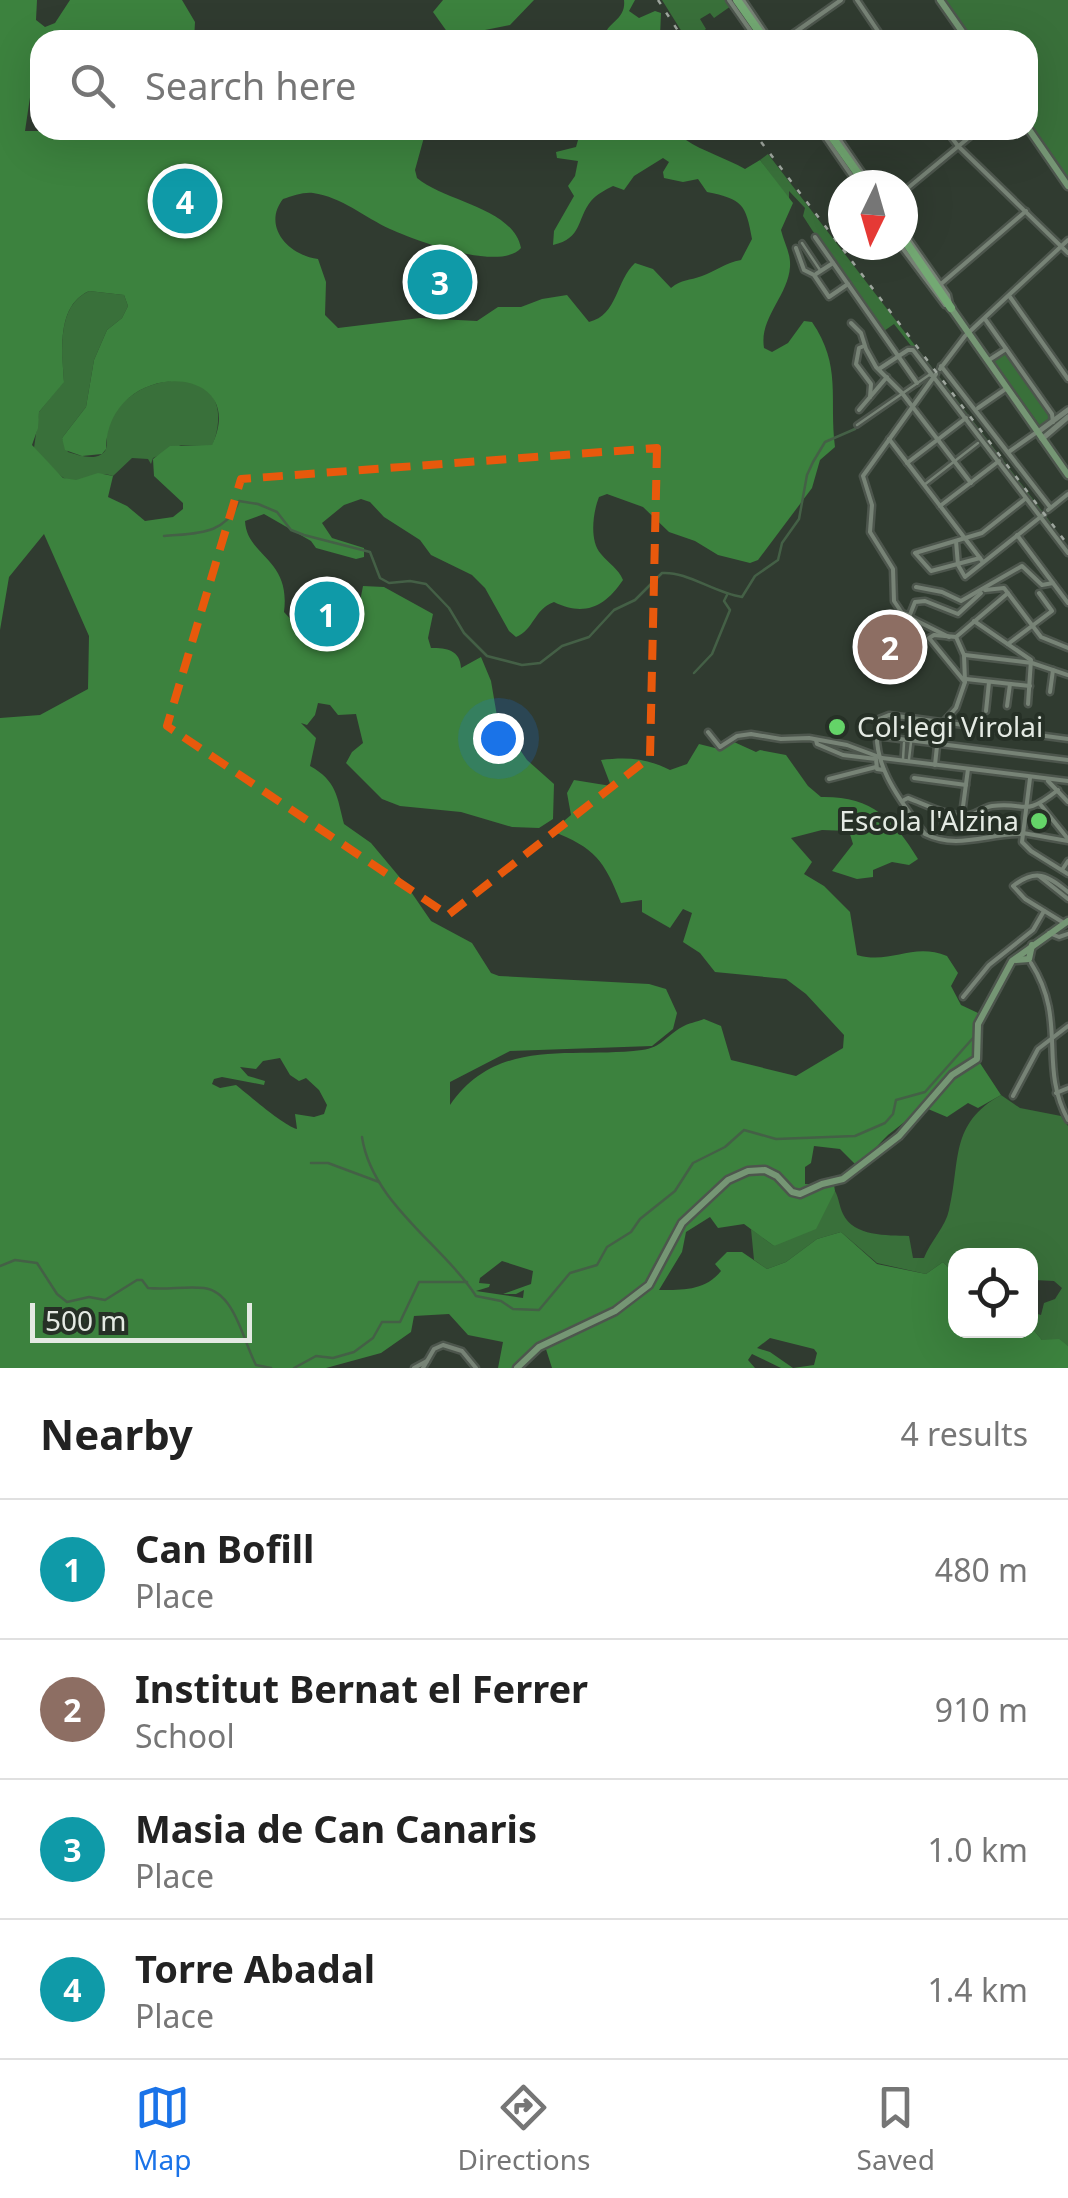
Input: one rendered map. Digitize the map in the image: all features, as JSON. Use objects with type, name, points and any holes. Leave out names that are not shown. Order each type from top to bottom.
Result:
[{"type":"main road","points":[[940,0],[961,30]]},
{"type":"main road","points":[[739,1],[761,30]]},
{"type":"main road","points":[[837,140],[858,170]]},
{"type":"main road","points":[[1036,140],[1068,186]]},
{"type":"main road","points":[[916,260],[1068,475]]},
{"type":"main road","points":[[520,1368],[539,1347],[616,1312],[651,1284],[659,1260],[670,1248],[682,1223],[734,1177],[748,1171],[767,1171],[800,1194],[846,1178],[899,1136],[952,1074],[976,1060],[977,1026],[1012,962],[1026,957],[1032,944],[1066,927]]},
{"type":"street","points":[[729,0],[750,30]]},
{"type":"street","points":[[798,30],[841,0]]},
{"type":"street","points":[[857,0],[877,30]]},
{"type":"street","points":[[827,140],[848,170]]},
{"type":"street","points":[[954,140],[1068,253]]},
{"type":"street","points":[[918,179],[966,140]]},
{"type":"street","points":[[918,255],[939,289],[1026,211]]},
{"type":"street","points":[[814,237],[917,382]]},
{"type":"street","points":[[935,765],[940,723],[960,701],[966,680],[964,655],[952,638],[902,613],[894,600],[893,568],[870,532],[872,504],[862,479],[865,468],[968,333],[1068,240]]},
{"type":"street","points":[[802,243],[821,271]]},
{"type":"street","points":[[796,248],[804,270],[814,275],[829,297],[848,284]]},
{"type":"street","points":[[814,275],[832,263]]},
{"type":"street","points":[[1010,296],[1068,379]]},
{"type":"street","points":[[984,319],[1052,414],[1053,422]]},
{"type":"street","points":[[852,324],[861,333],[864,346],[879,369],[970,483]]},
{"type":"street","points":[[864,346],[859,348],[856,364],[871,384],[870,396]]},
{"type":"street","points":[[879,369],[911,349],[977,409],[1049,509],[1068,494]]},
{"type":"street","points":[[988,362],[1006,349]]},
{"type":"street","points":[[857,425],[938,371]]},
{"type":"street","points":[[938,371],[966,418],[1068,552]]},
{"type":"street","points":[[858,410],[887,378]]},
{"type":"street","points":[[977,409],[1006,388]]},
{"type":"street","points":[[1040,436],[1068,413]]},
{"type":"street","points":[[1010,451],[1040,436],[1068,413]]},
{"type":"street","points":[[907,463],[966,418]]},
{"type":"street","points":[[888,438],[981,560]]},
{"type":"street","points":[[924,485],[978,443]]},
{"type":"street","points":[[940,506],[999,461]]},
{"type":"street","points":[[981,560],[932,572],[916,551],[982,533],[1027,498]]},
{"type":"street","points":[[956,541],[958,565],[965,577],[981,560],[1042,515]]},
{"type":"street","points":[[1017,535],[1068,603]]},
{"type":"street","points":[[916,587],[942,592],[958,601],[1022,566],[1042,585],[1053,583]]},
{"type":"street","points":[[908,615],[920,600],[962,614],[984,590],[1001,586],[1043,639],[1068,648]]},
{"type":"street","points":[[1008,593],[952,638],[934,635],[929,640],[966,680],[1030,686]]},
{"type":"street","points":[[1008,644],[1052,611],[1039,594]]},
{"type":"street","points":[[974,621],[1032,663]]},
{"type":"street","points":[[964,655],[1032,663],[1068,676]]},
{"type":"street","points":[[1028,704],[1032,663]]},
{"type":"street","points":[[1050,692],[1053,670]]},
{"type":"street","points":[[986,710],[990,682]]},
{"type":"street","points":[[1007,706],[1010,684]]},
{"type":"street","points":[[873,751],[879,720],[885,715],[1068,739]]},
{"type":"street","points":[[948,716],[950,724]]},
{"type":"street","points":[[708,732],[720,747],[745,734],[796,738],[873,751],[888,759],[1068,781]]},
{"type":"street","points":[[876,736],[1068,760]]},
{"type":"street","points":[[816,740],[817,744],[843,754],[876,759],[876,767]]},
{"type":"street","points":[[906,761],[908,740]]},
{"type":"street","points":[[879,756],[894,786],[930,837],[958,842],[1023,834],[1068,840]]},
{"type":"street","points":[[886,772],[888,759]]},
{"type":"street","points":[[828,779],[876,767],[886,772]]},
{"type":"street","points":[[962,814],[968,769]]},
{"type":"street","points":[[1030,777],[1023,834],[1026,847],[1065,872],[1068,861]]},
{"type":"street","points":[[914,778],[966,785]]},
{"type":"street","points":[[1056,782],[1068,802]]},
{"type":"street","points":[[906,800],[936,810],[972,814],[993,806],[1026,810],[1058,790]]},
{"type":"street","points":[[1040,804],[1068,840]]},
{"type":"street","points":[[1066,927],[1024,899],[1013,886],[1035,873],[1067,895]]},
{"type":"street","points":[[964,998],[1007,948],[1033,930],[1044,912]]},
{"type":"street","points":[[1026,957],[1048,997],[1055,1036],[1056,1093],[1068,1120]]},
{"type":"street","points":[[1013,1096],[1031,1058],[1044,1042],[1068,1026]]},
{"type":"street","points":[[1056,1093],[1068,1088]]},
{"type":"street","points":[[446,1345],[456,1353]]},
{"type":"street","points":[[423,1368],[435,1348],[446,1345],[462,1351],[474,1367]]},
{"type":"street","points":[[520,1368],[535,1355]]},
{"type":"street","points":[[414,1368],[427,1362]]},
{"type":"highlighted area","points":[[657,448],[650,757],[448,915],[167,726],[241,479]]},
{"type":"green space","points":[[0,0],[37,0],[36,20],[45,27],[55,23],[70,0],[182,0],[195,22],[195,30],[30,30],[30,97],[25,131],[30,131],[30,140],[423,140],[415,170],[417,178],[492,215],[515,234],[521,248],[510,255],[477,256],[390,229],[324,195],[306,193],[283,199],[275,219],[277,229],[297,252],[318,259],[326,282],[325,315],[338,328],[420,318],[477,321],[498,307],[521,307],[567,295],[589,322],[606,312],[635,263],[653,269],[671,288],[741,260],[752,239],[740,205],[728,197],[707,192],[698,179],[683,182],[664,178],[669,162],[663,158],[634,176],[624,190],[613,186],[596,196],[574,233],[553,245],[554,231],[574,196],[568,186],[578,161],[557,158],[556,152],[576,147],[578,140],[686,140],[745,169],[760,160],[793,203],[781,230],[789,257],[788,278],[766,327],[764,348],[772,352],[788,343],[804,321],[812,322],[831,368],[835,447],[820,460],[812,488],[758,560],[750,563],[718,555],[669,532],[643,507],[607,494],[599,497],[597,503],[595,542],[623,580],[609,597],[593,607],[575,609],[554,602],[547,605],[527,630],[516,637],[485,588],[472,575],[431,555],[420,540],[384,517],[370,502],[361,499],[344,505],[322,523],[332,538],[364,548],[364,557],[356,559],[316,548],[311,541],[264,514],[245,521],[248,533],[281,580],[284,612],[306,636],[327,645],[337,640],[357,617],[363,586],[384,587],[433,614],[428,638],[431,648],[452,651],[461,668],[481,657],[491,681],[497,716],[527,760],[554,784],[553,819],[539,828],[512,827],[461,812],[400,806],[382,799],[346,763],[363,743],[356,714],[338,715],[330,705],[318,703],[307,725],[301,723],[316,738],[310,766],[331,784],[344,824],[371,843],[431,921],[472,943],[491,973],[649,984],[666,989],[677,1013],[673,1029],[652,1046],[510,1051],[450,1082],[450,1105],[469,1083],[513,1060],[537,1055],[649,1049],[684,1026],[704,1019],[721,1026],[731,1060],[796,1076],[843,1048],[844,1035],[806,994],[786,979],[715,972],[700,953],[683,942],[692,913],[683,909],[670,928],[642,912],[642,900],[621,903],[596,857],[579,843],[552,831],[571,815],[567,793],[574,780],[611,786],[601,760],[636,759],[670,770],[687,764],[699,744],[719,749],[734,742],[756,752],[786,755],[821,797],[854,800],[879,812],[918,859],[909,865],[892,862],[873,870],[873,877],[857,879],[832,871],[853,844],[849,831],[822,830],[791,838],[812,862],[804,874],[824,886],[850,912],[857,955],[880,957],[923,951],[947,956],[958,973],[951,986],[961,1005],[978,1013],[976,1057],[1001,1095],[978,1108],[968,1103],[947,1117],[921,1106],[856,1165],[840,1149],[814,1146],[811,1163],[805,1167],[805,1184],[834,1185],[835,1191],[816,1229],[774,1246],[744,1224],[718,1228],[710,1217],[686,1232],[682,1252],[659,1290],[693,1288],[708,1282],[721,1271],[715,1264],[727,1252],[742,1252],[767,1269],[786,1262],[817,1239],[841,1232],[877,1264],[926,1274],[943,1262],[948,1267],[948,1338],[1038,1335],[1042,1340],[1059,1339],[1068,1346],[1068,1368],[793,1368],[781,1368],[752,1354],[748,1360],[755,1368],[552,1368],[544,1343],[515,1368],[498,1368],[503,1342],[468,1335],[449,1314],[414,1316],[411,1332],[381,1353],[326,1368],[0,1368],[0,718],[40,715],[88,689],[89,636],[44,534],[9,577],[0,630]],"holes":[[[173,165],[186,170],[199,195],[187,211],[179,209],[160,189],[160,177]],[[89,291],[124,295],[128,306],[122,318],[107,330],[94,360],[86,407],[62,438],[65,450],[82,456],[102,454],[112,419],[129,398],[151,386],[174,381],[196,385],[212,397],[219,417],[212,445],[170,446],[153,459],[154,476],[183,503],[183,509],[173,517],[145,521],[108,497],[113,476],[98,473],[76,480],[63,478],[32,445],[39,412],[64,382],[63,331],[71,307]],[[280,1058],[290,1075],[299,1081],[306,1078],[327,1105],[324,1114],[314,1117],[295,1114],[297,1129],[236,1085],[220,1088],[212,1084],[222,1077],[264,1085],[265,1081],[248,1076],[240,1067],[256,1069],[263,1061]],[[502,1261],[533,1271],[531,1284],[503,1294],[524,1290],[523,1298],[476,1291],[489,1287],[490,1284],[479,1283],[480,1278]],[[770,1338],[817,1353],[814,1365],[793,1368],[757,1348]]]},
{"type":"green space","points":[[443,0],[534,0],[510,25],[485,30],[446,30],[433,12]]},
{"type":"green space","points":[[624,0],[635,0],[629,11],[639,18],[655,11],[661,13],[660,30],[607,30],[623,10]]},
{"type":"green space","points":[[662,0],[727,0],[731,6],[714,18],[710,13],[700,19],[705,30],[681,30]]},
{"type":"green space","points":[[945,0],[1068,0],[1068,181],[1038,137],[1038,30],[965,30]]},
{"type":"green space","points":[[768,154],[828,232],[828,251],[803,216],[805,208],[789,191],[789,199],[760,160]]},
{"type":"green space","points":[[834,260],[849,260],[1062,539],[894,324],[884,331]]},
{"type":"green space","points":[[89,291],[124,295],[128,306],[122,318],[107,330],[94,360],[86,407],[62,438],[68,452],[87,457],[102,454],[107,428],[120,406],[152,385],[177,381],[199,385],[213,398],[218,422],[212,446],[181,445],[153,458],[151,464],[148,459],[132,458],[113,476],[75,480],[62,476],[34,448],[39,412],[64,381],[62,344],[66,318],[78,298]]},
{"type":"green space","points":[[1005,352],[1051,418],[1040,426],[994,361]]},
{"type":"green space","points":[[1001,1095],[1020,1108],[1061,1116],[1068,1126],[1068,1346],[1042,1340],[1038,1335],[1038,1314],[1041,1315],[1044,1303],[1055,1299],[1062,1288],[1054,1281],[1038,1280],[1038,1248],[948,1248],[948,1267],[943,1262],[926,1274],[877,1263],[841,1232],[817,1239],[786,1262],[767,1269],[754,1260],[751,1229],[774,1246],[835,1191],[848,1222],[863,1231],[909,1236],[913,1258],[924,1258],[947,1216],[965,1131],[984,1106]]},
{"type":"waterway","points":[[164,536],[218,527],[239,501],[258,504],[277,512],[291,530],[370,552],[380,578],[389,583],[426,584],[487,656],[522,665],[540,663],[562,646],[589,637],[614,610],[635,600],[662,573],[681,575],[742,597],[755,576],[778,560],[782,543],[799,519],[807,475],[825,442],[855,429]]},
{"type":"waterway","points":[[694,673],[712,654],[730,610],[724,601],[727,595]]},
{"type":"waterway","points":[[362,1137],[368,1161],[394,1203],[476,1296],[501,1301],[513,1309],[539,1310],[570,1273],[597,1265],[607,1247],[631,1232],[640,1219],[675,1191],[693,1163],[725,1147],[744,1130],[776,1139],[855,1136],[885,1123],[893,1114],[896,1100],[925,1092],[973,1038]]},
{"type":"waterway","points":[[311,1163],[328,1163],[379,1182]]},
{"type":"waterway","points":[[0,1266],[15,1260],[37,1263],[57,1294],[67,1302],[89,1297],[105,1300],[137,1280],[148,1288],[215,1291],[231,1308],[256,1365],[271,1368]]},
{"type":"waterway","points":[[294,1368],[316,1356],[333,1358],[354,1352],[373,1338],[382,1322],[400,1322],[419,1282],[467,1282]]},
{"type":"railway","points":[[658,0],[678,30]]},
{"type":"railway","points":[[760,140],[1068,545]]},
{"type":"place","name":"Torre Abadal","points":[[185,201]]},
{"type":"place","name":"Masia de Can Canaris","points":[[440,282]]},
{"type":"place","name":"Can Bofill","points":[[327,614]]},
{"type":"place","name":"Institut Bernat el Ferrer","points":[[890,647]]},
{"type":"place","name":"Col·legi Virolai","points":[[837,727]]},
{"type":"place","name":"Escola l'Alzina","points":[[1039,821]]}]
